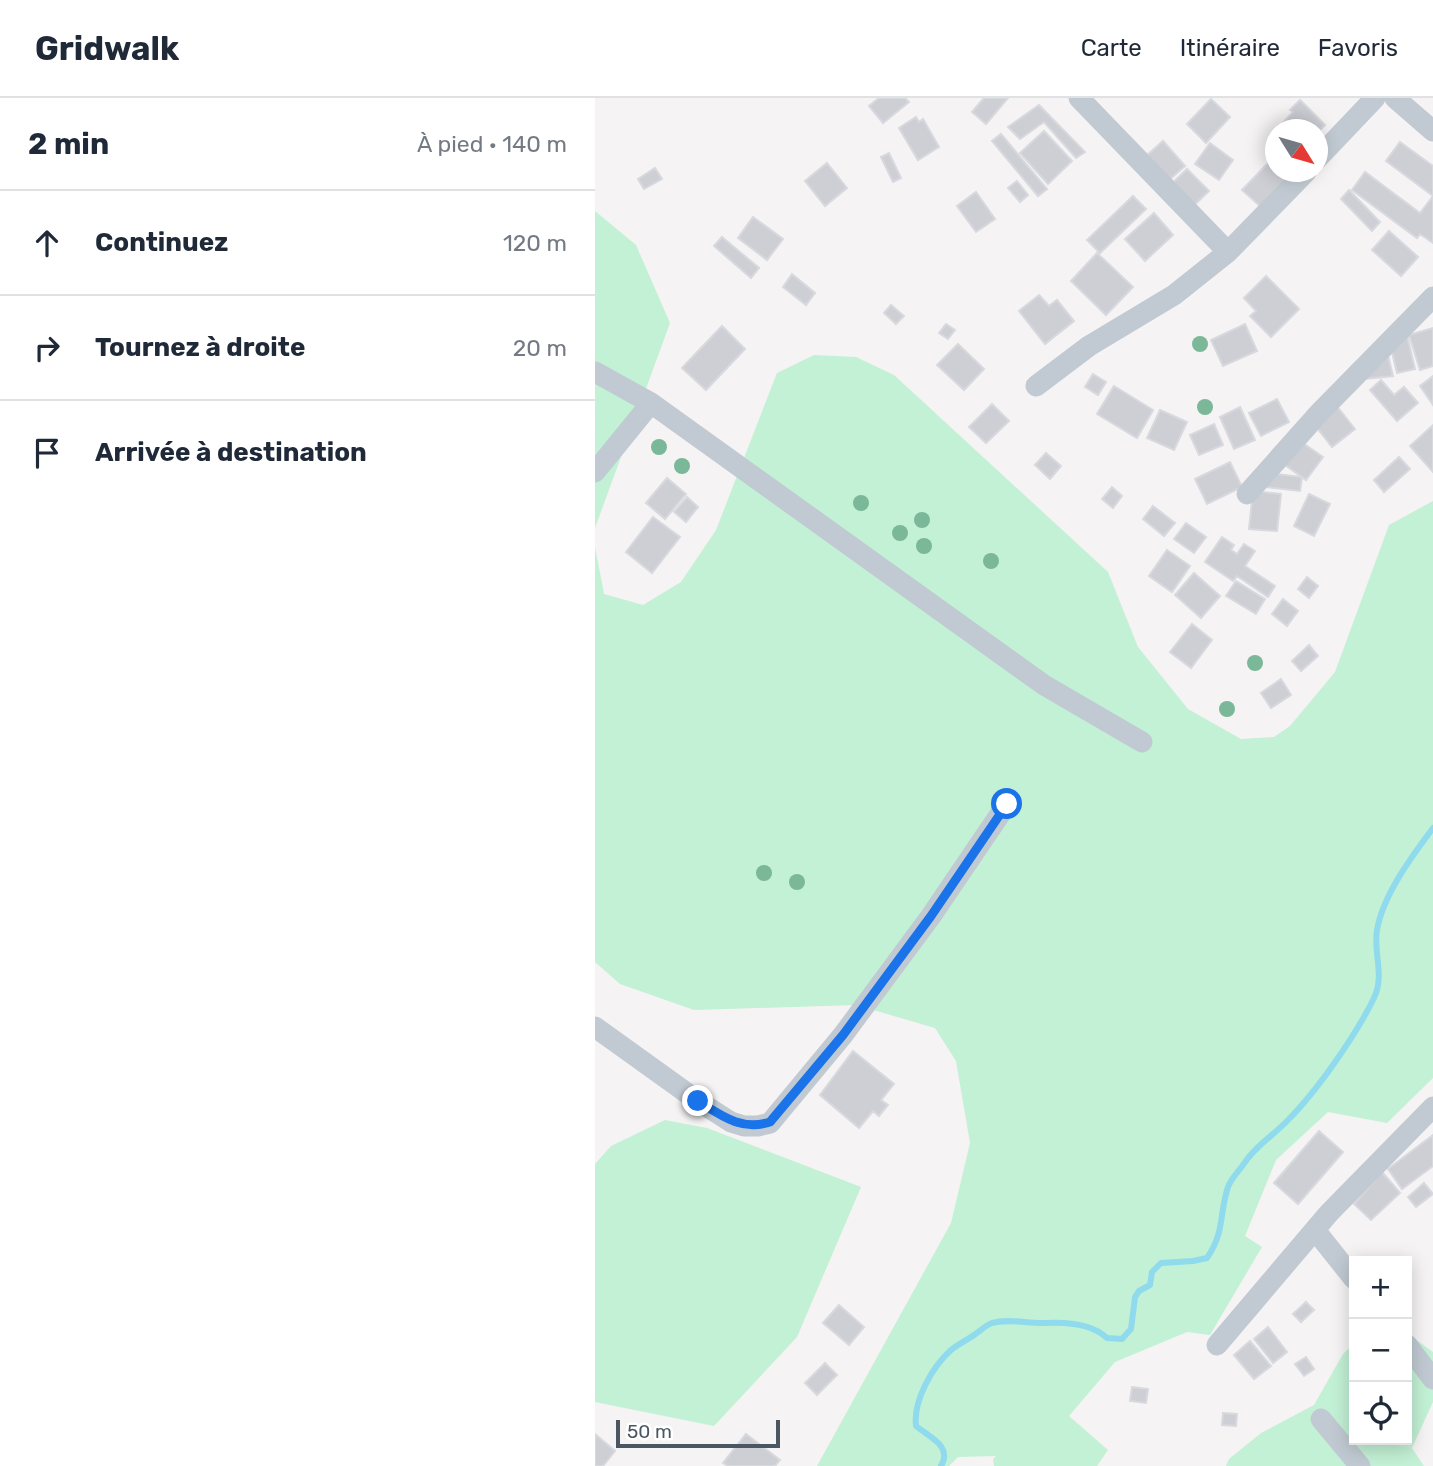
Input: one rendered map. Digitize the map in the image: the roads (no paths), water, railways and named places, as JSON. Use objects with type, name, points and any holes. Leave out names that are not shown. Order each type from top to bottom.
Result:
[{"type":"street","points":[[1079,98],[1228,253]]},
{"type":"street","points":[[1328,148],[1375,98]]},
{"type":"street","points":[[1395,98],[1433,131]]},
{"type":"street","points":[[1036,386],[1089,346],[1174,295],[1228,253],[1296,182]]},
{"type":"street","points":[[1247,494],[1320,412],[1433,297]]},
{"type":"street","points":[[595,372],[651,403],[1044,685],[1142,742]]},
{"type":"street","points":[[595,472],[651,403]]},
{"type":"street","points":[[595,1027],[731,1122],[744,1126],[758,1126],[770,1122],[843,1035],[923,927],[1007,804]]},
{"type":"street","points":[[1217,1345],[1329,1213],[1433,1107]]},
{"type":"street","points":[[1315,1230],[1349,1273]]},
{"type":"street","points":[[1412,1352],[1433,1379]]},
{"type":"street","points":[[1321,1419],[1360,1466]]},
{"type":"waterway","points":[[941,1466],[944,1459],[942,1447],[916,1426],[916,1416],[925,1385],[944,1357],[954,1348],[990,1324],[1006,1321],[1078,1324],[1094,1329],[1107,1338],[1122,1339],[1131,1329],[1135,1297],[1139,1291],[1150,1285],[1152,1272],[1161,1263],[1207,1258],[1217,1240],[1225,1197],[1231,1181],[1253,1152],[1288,1120],[1311,1094],[1357,1029],[1374,998],[1379,981],[1376,939],[1380,917],[1399,876],[1433,828]]}]
